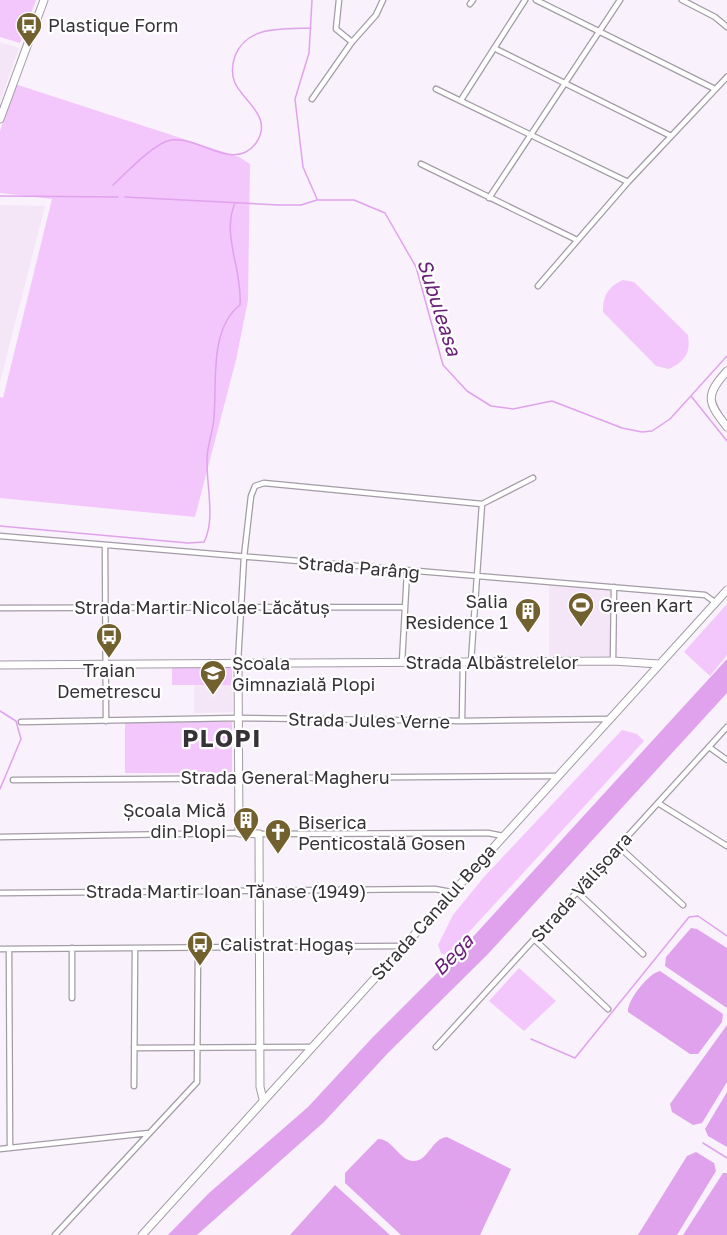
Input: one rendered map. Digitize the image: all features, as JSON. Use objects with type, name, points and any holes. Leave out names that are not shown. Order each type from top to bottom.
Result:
[{"type":"street","points":[[0,119],[44,0]]},
{"type":"street","points":[[339,0],[336,29],[352,42]]},
{"type":"street","points":[[312,99],[352,42],[376,15],[383,0]]},
{"type":"street","points":[[461,100],[525,0]]},
{"type":"street","points":[[536,0],[716,89]]},
{"type":"street","points":[[489,198],[620,0]]},
{"type":"street","points":[[682,0],[715,17],[727,27]]},
{"type":"street","points":[[494,48],[671,136]]},
{"type":"street","points":[[538,286],[628,182],[727,77]]},
{"type":"street","points":[[436,89],[628,182]]},
{"type":"street","points":[[421,164],[577,240]]},
{"type":"street","points":[[727,371],[713,387],[710,398],[713,408],[727,428]]},
{"type":"street","points":[[239,834],[238,662],[244,557],[251,496],[255,486],[260,484],[482,504],[533,478]]},
{"type":"street","points":[[471,662],[482,504]]},
{"type":"street","name":"Strada Parâng","points":[[0,536],[407,572],[614,587],[705,596],[716,603]]},
{"type":"street","points":[[105,544],[106,721]]},
{"type":"street","points":[[402,662],[407,572]]},
{"type":"street","points":[[613,661],[614,587]]},
{"type":"street","name":"Strada Canalul Bega","points":[[141,1235],[727,591]]},
{"type":"street","name":"Strada Martir Nicolae Lăcătuș","points":[[0,608],[404,607]]},
{"type":"street","name":"Strada Albăstrelelor","points":[[0,665],[613,661],[660,664]]},
{"type":"street","points":[[462,721],[463,662]]},
{"type":"street","name":"Strada Jules Verne","points":[[21,723],[238,718],[462,721],[609,719]]},
{"type":"street","name":"Strada Vălișoara","points":[[436,1047],[727,728]]},
{"type":"street","points":[[709,747],[727,760]]},
{"type":"street","name":"Strada General Magheru","points":[[13,780],[558,776]]},
{"type":"street","points":[[658,803],[727,846]]},
{"type":"street","points":[[0,837],[488,833],[503,836]]},
{"type":"street","points":[[258,834],[260,1087],[263,1099]]},
{"type":"street","points":[[618,846],[683,905]]},
{"type":"street","name":"Strada Martir Ioan Tănase (1949)","points":[[0,893],[435,889],[452,892]]},
{"type":"street","points":[[577,892],[644,954]]},
{"type":"street","points":[[534,939],[608,1009]]},
{"type":"street","points":[[0,949],[402,946]]},
{"type":"street","points":[[72,948],[72,998]]},
{"type":"street","points":[[55,1235],[194,1086],[198,1076],[198,948]]},
{"type":"street","points":[[9,949],[10,1148]]},
{"type":"street","points":[[134,1086],[135,949]]},
{"type":"street","points":[[134,1048],[311,1047]]},
{"type":"street","points":[[0,1149],[149,1133]]},
{"type":"shaded area","points":[[0,0],[36,0],[20,43],[0,37]]},
{"type":"shaded area","points":[[0,42],[19,48],[0,101]]},
{"type":"shaded area","points":[[15,84],[239,157],[250,164],[248,300],[236,360],[195,517],[0,498],[0,397],[3,398],[52,199],[0,193],[0,131]]},
{"type":"shaded area","points":[[0,205],[45,206],[0,382]]},
{"type":"shaded area","points":[[623,280],[634,282],[688,335],[688,352],[675,366],[669,369],[656,366],[603,312],[607,292]]},
{"type":"shaded area","points":[[549,585],[610,590],[611,656],[549,656]]},
{"type":"shaded area","points":[[727,604],[727,655],[710,676],[684,652]]},
{"type":"shaded area","points":[[727,659],[727,693],[488,954],[388,1053],[324,1122],[197,1235],[168,1235],[209,1193],[308,1107],[372,1038],[471,939]]},
{"type":"shaded area","points":[[172,668],[232,668],[232,685],[172,685]]},
{"type":"shaded area","name":"Școala Gimnazială Plopi","points":[[194,685],[232,685],[233,712],[194,713]]},
{"type":"shaded area","points":[[125,722],[232,722],[232,773],[125,773]]},
{"type":"shaded area","points":[[622,730],[637,734],[644,741],[447,956],[441,953],[438,945],[453,915],[484,877]]},
{"type":"shaded area","points":[[691,928],[697,929],[727,948],[727,1008],[665,966],[666,957]]},
{"type":"shaded area","points":[[519,968],[556,1001],[524,1031],[489,1001]]},
{"type":"shaded area","points":[[660,971],[723,1014],[722,1022],[698,1054],[690,1054],[628,1012],[631,1001],[640,988],[650,977]]},
{"type":"shaded area","points":[[727,1025],[727,1082],[702,1123],[693,1125],[672,1112],[670,1104]]},
{"type":"shaded area","points":[[727,1092],[727,1147],[708,1136],[705,1129]]},
{"type":"shaded area","points":[[447,1137],[511,1169],[480,1235],[401,1235],[345,1183],[345,1173],[378,1139],[387,1142],[408,1160],[413,1161],[423,1158],[437,1141]]},
{"type":"shaded area","points":[[696,1152],[714,1163],[716,1171],[677,1235],[638,1235],[687,1156]]},
{"type":"shaded area","points":[[723,1173],[727,1173],[727,1235],[683,1235]]},
{"type":"shaded area","points":[[335,1185],[390,1235],[290,1235]]},
{"type":"waterway","points":[[312,0],[309,53],[295,99],[303,167],[317,199]]},
{"type":"waterway","points":[[113,185],[149,152],[171,140],[182,140],[227,154],[238,155],[247,151],[256,143],[261,134],[261,125],[255,110],[235,83],[232,70],[235,56],[241,46],[257,34],[278,29],[311,28]]},
{"type":"waterway","points":[[0,196],[118,197]]},
{"type":"waterway","name":"Subuleasa","points":[[125,197],[278,205],[301,205],[317,200],[354,200],[385,213],[416,267],[443,365],[467,391],[491,406],[513,409],[552,401],[622,428],[642,432],[652,431],[670,419],[727,356]]},
{"type":"waterway","points":[[0,526],[188,543],[204,542],[208,533],[210,512],[207,459],[214,418],[216,357],[223,328],[230,315],[240,305],[239,279],[230,228],[235,203]]},
{"type":"waterway","points":[[691,396],[727,441]]},
{"type":"waterway","points":[[0,711],[16,721],[21,739],[0,789]]},
{"type":"waterway","points":[[531,1039],[575,1058],[689,917],[698,916],[727,936]]},
{"type":"waterway","points":[[703,1143],[727,1158]]},
{"type":"place","name":"Plastique Form","points":[[29,48]]},
{"type":"place","name":"Green Kart","points":[[581,628]]},
{"type":"place","name":"Salia Residence 1","points":[[528,634]]},
{"type":"place","name":"Traian Demetrescu","points":[[109,659]]},
{"type":"place","name":"Școala Gimnazială Plopi","points":[[213,696]]},
{"type":"place","name":"Școala Mică din Plopi","points":[[246,843]]},
{"type":"place","name":"Biserica Penticostală Gosen","points":[[278,855]]},
{"type":"place","name":"Calistrat Hogaș","points":[[200,967]]},
{"type":"district","name":"PLOPI","points":[[222,737]]},
{"type":"water label","name":"Bega","points":[[452,954]]}]
